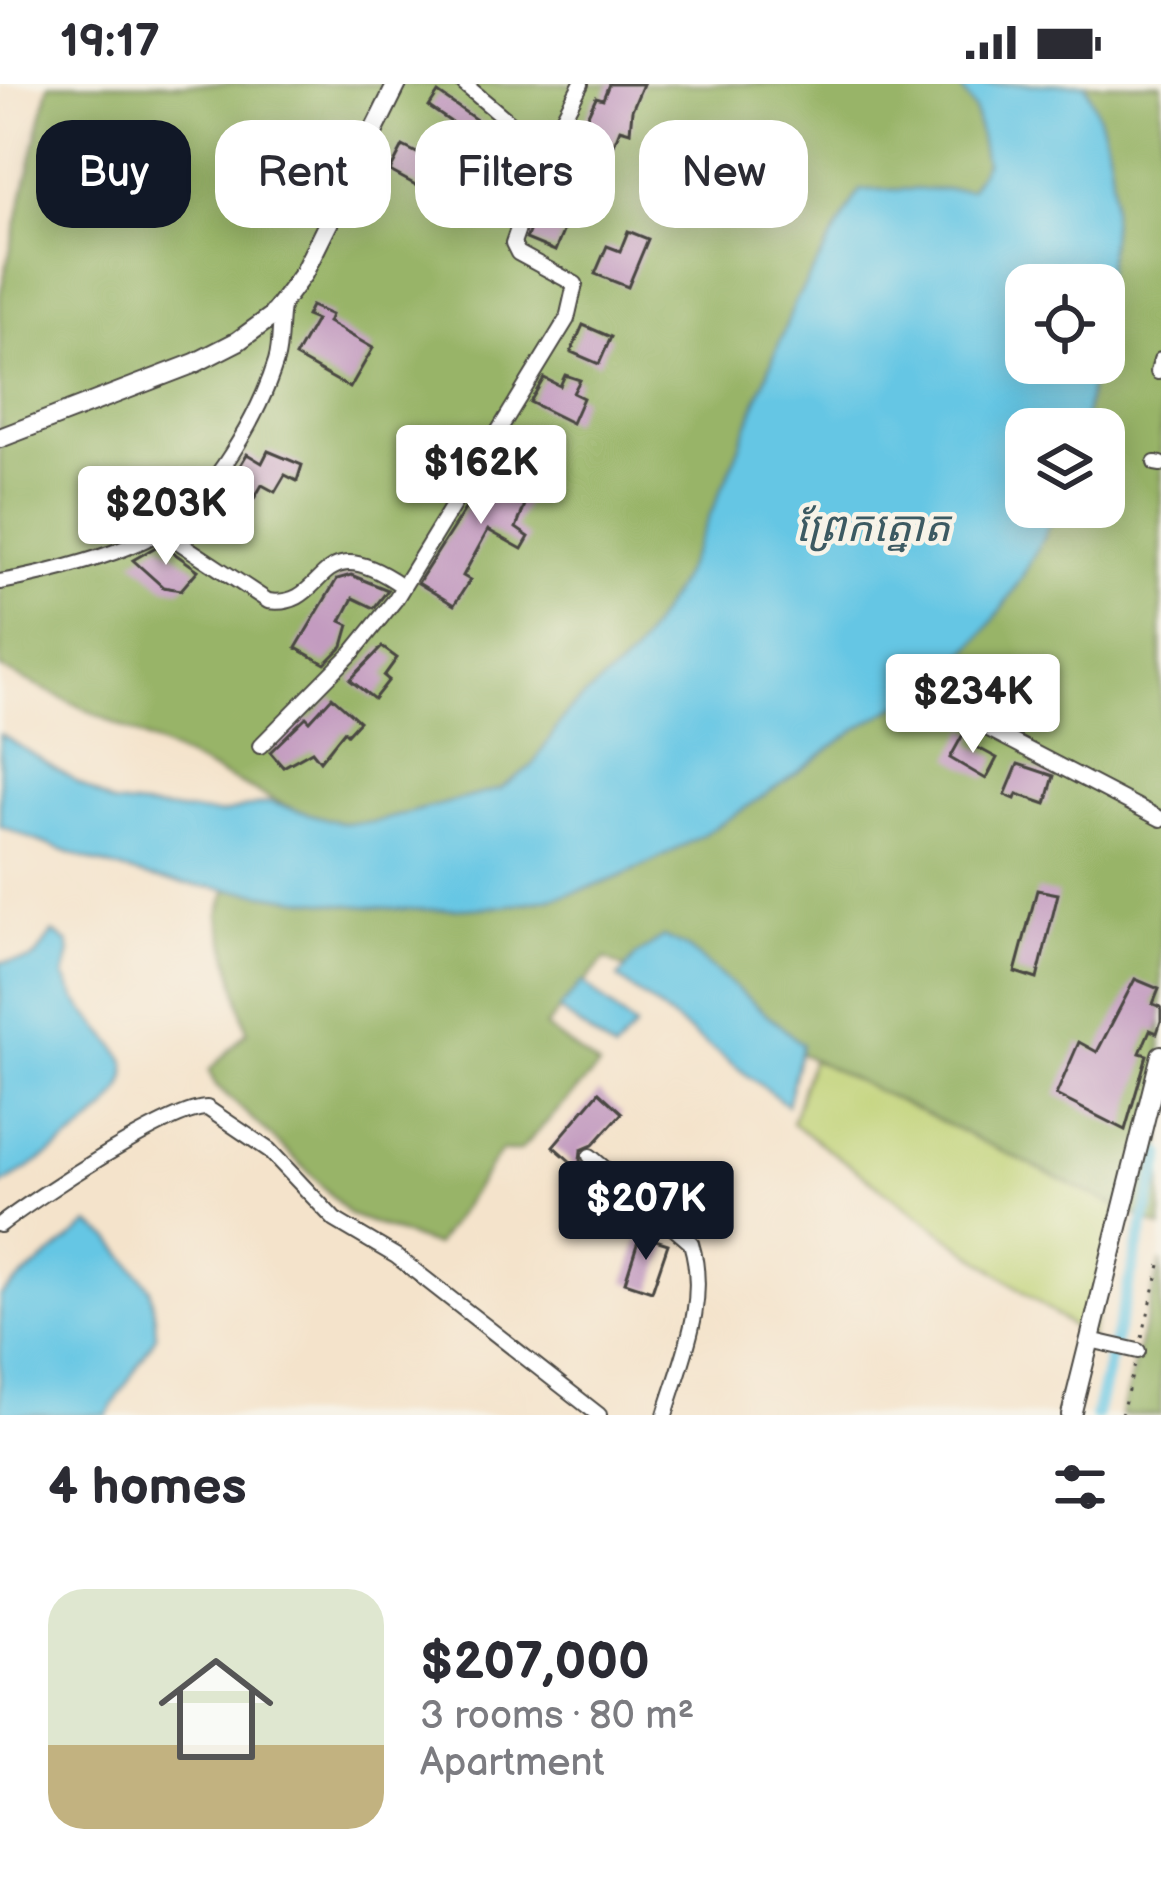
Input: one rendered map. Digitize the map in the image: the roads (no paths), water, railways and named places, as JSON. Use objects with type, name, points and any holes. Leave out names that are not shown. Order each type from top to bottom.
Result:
[{"type":"main road","points":[[0,438],[195,363],[238,340],[283,304],[338,208],[397,84]]},
{"type":"main road","points":[[1071,1415],[1097,1341],[1161,1055]]},
{"type":"street","points":[[464,84],[507,120]]},
{"type":"street","points":[[562,120],[581,84]]},
{"type":"street","points":[[260,746],[352,653],[394,600],[567,320],[575,284],[518,253],[513,243],[518,228]]},
{"type":"street","points":[[0,582],[39,575],[162,531],[209,487],[235,446],[278,355],[276,338],[283,304]]},
{"type":"street","points":[[162,531],[268,601],[297,596],[346,560],[372,567],[401,585]]},
{"type":"street","points":[[977,723],[1161,819]]},
{"type":"street","points":[[0,1225],[83,1168],[172,1117],[207,1108],[269,1150],[335,1220],[396,1256],[599,1415]]},
{"type":"street","points":[[590,1156],[691,1243],[697,1262],[698,1304],[665,1415]]},
{"type":"street","points":[[1097,1341],[1132,1349]]},
{"type":"water","name":"ព្រែកត្នោត","points":[[958,84],[1085,84],[1110,161],[1107,264],[1005,264],[1005,384],[1090,384],[1086,408],[1005,408],[1005,528],[1047,528],[1000,611],[963,656],[917,694],[676,850],[614,879],[529,902],[485,908],[396,909],[200,886],[103,864],[0,826],[0,734],[113,804],[220,814],[269,802],[341,823],[374,822],[500,789],[532,766],[568,711],[632,657],[679,583],[729,473],[795,302],[860,190],[970,189],[985,163],[975,110]]},
{"type":"water","points":[[53,932],[68,943],[64,977],[124,1060],[126,1077],[117,1095],[81,1132],[0,1186],[0,962],[34,958]]},
{"type":"water","points":[[663,937],[689,949],[802,1044],[787,1105],[618,978],[636,956]]},
{"type":"water","points":[[582,982],[635,1028],[614,1052],[559,1010]]},
{"type":"water","points":[[89,1224],[111,1239],[150,1288],[156,1336],[107,1415],[0,1415],[0,1296]]},
{"type":"waterway","points":[[1096,1415],[1161,1155]]}]
